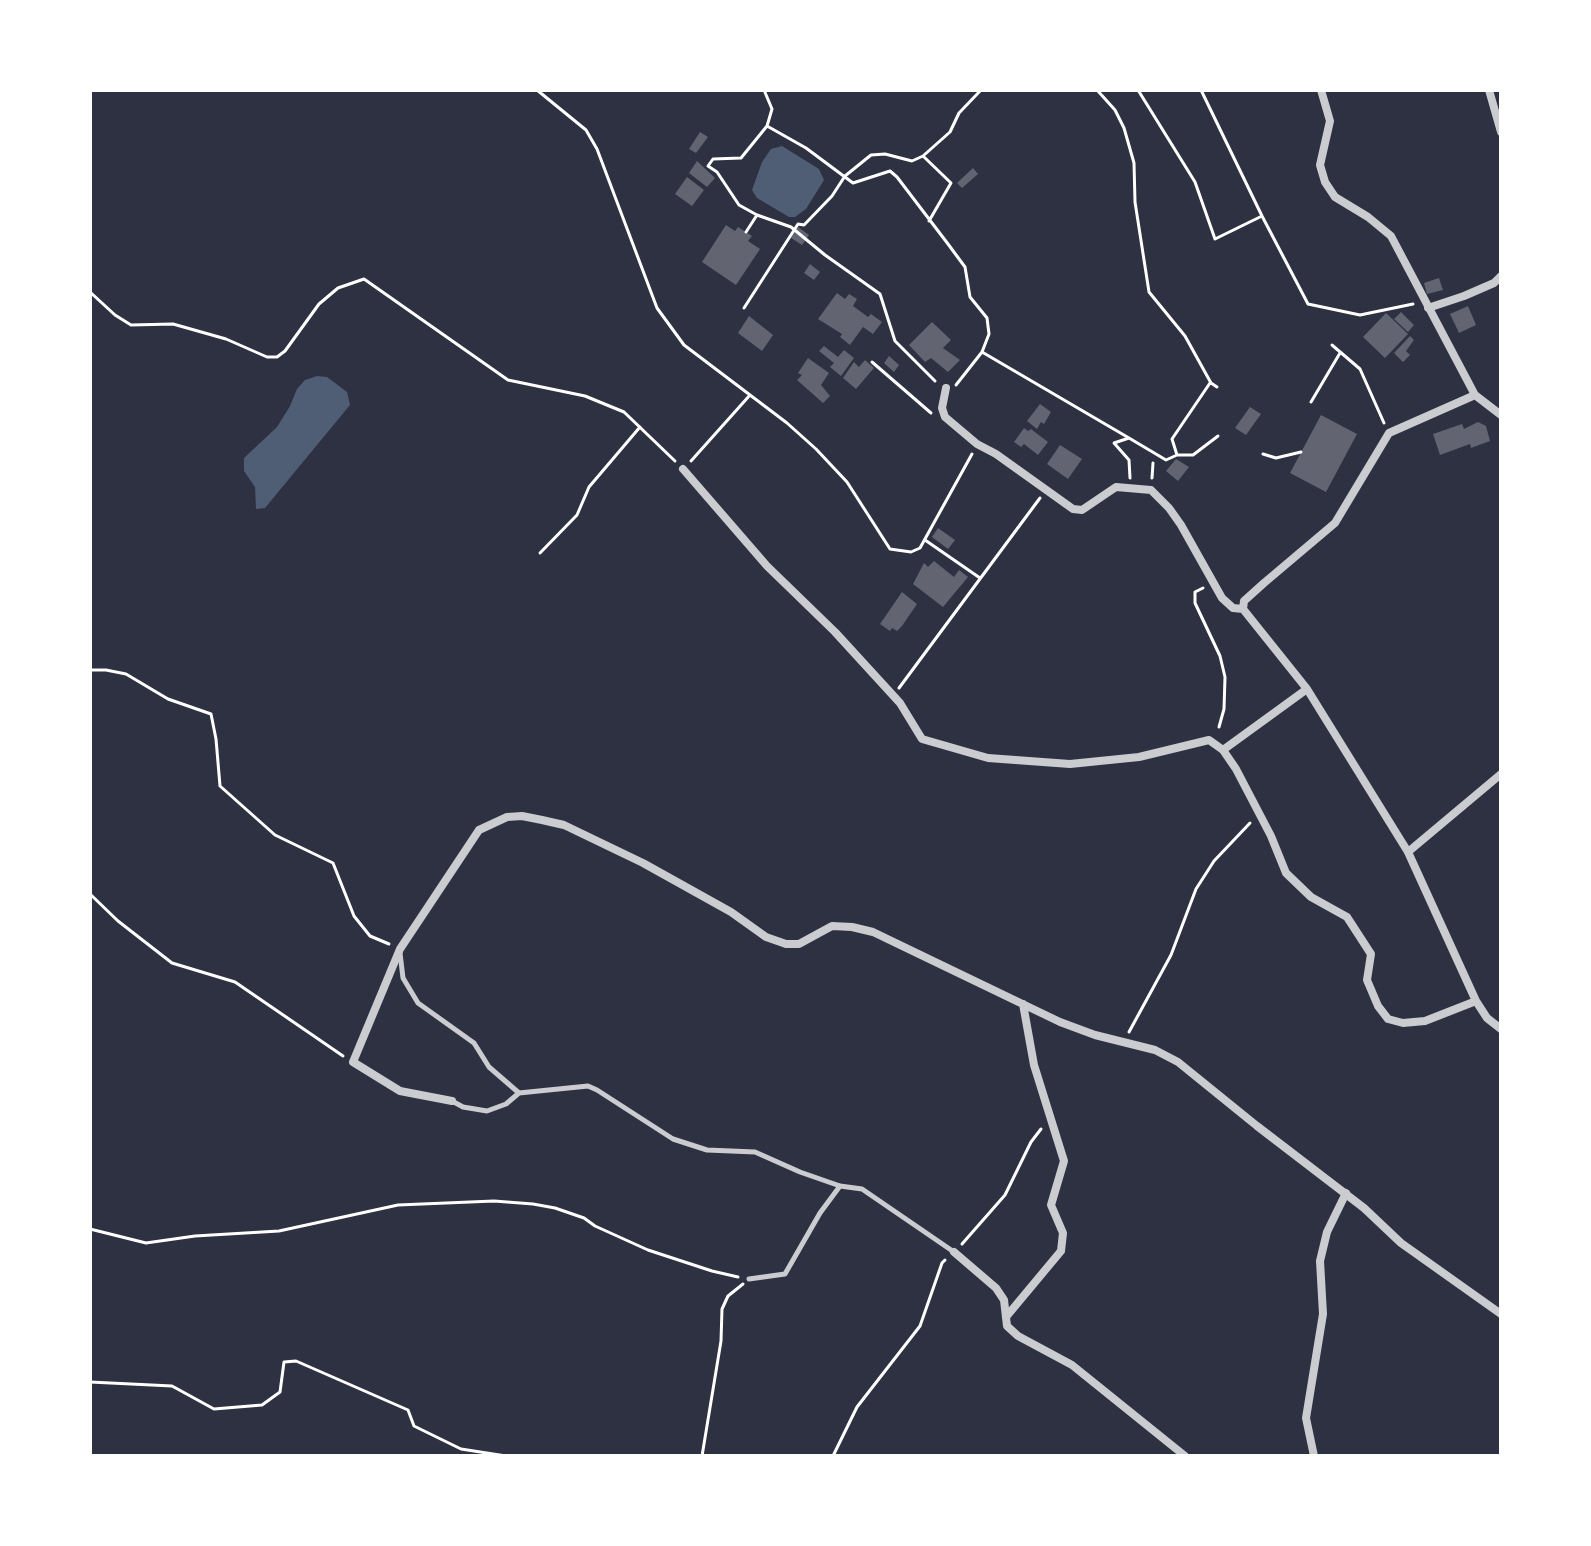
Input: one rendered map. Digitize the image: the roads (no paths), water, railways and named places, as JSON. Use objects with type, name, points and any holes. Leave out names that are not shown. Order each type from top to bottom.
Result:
[{"type":"street","points":[[1321,90],[1330,121],[1320,165],[1325,182],[1335,197],[1391,236],[1475,395],[1501,415]]},
{"type":"street","points":[[1489,90],[1501,132]]},
{"type":"street","points":[[1428,308],[1494,283],[1501,276]]},
{"type":"street","points":[[946,388],[942,408],[945,417],[977,444],[1047,488],[1073,509],[1082,510],[1116,487],[1130,486],[1151,490],[1169,508],[1222,598],[1233,608],[1243,609],[1307,689],[1408,852],[1476,1001],[1487,1018],[1501,1029]]},
{"type":"street","points":[[1243,609],[1244,601],[1335,523],[1389,433],[1475,395]]},
{"type":"street","points":[[683,469],[767,566],[835,632],[893,695],[922,739],[988,758],[1070,764],[1139,757],[1209,740],[1223,750],[1259,812],[1286,873],[1311,897],[1347,917],[1371,954],[1367,980],[1378,1006],[1388,1019],[1403,1023],[1425,1021],[1476,1001]]},
{"type":"street","points":[[1223,750],[1307,689]]},
{"type":"street","points":[[1408,852],[1501,774]]},
{"type":"street","points":[[452,1101],[400,1091],[353,1062],[400,949],[479,830],[507,817],[522,816],[564,825],[643,863],[731,912],[766,937],[786,944],[799,944],[832,926],[873,932],[1060,1022],[1155,1050],[1178,1062],[1346,1193],[1401,1243],[1501,1314]]},
{"type":"street","points":[[1006,1317],[1061,1251],[1063,1233],[1051,1205],[1064,1161],[1034,1065],[1023,1004]]},
{"type":"street","points":[[1314,1456],[1306,1418],[1323,1314],[1320,1261],[1327,1232],[1346,1193]]},
{"type":"street","points":[[954,1252],[996,1288],[1004,1300],[1007,1326],[1018,1336],[1072,1365],[1185,1456]]},
{"type":"lane","points":[[400,949],[403,978],[418,1003],[474,1043],[489,1067],[519,1093]]},
{"type":"lane","points":[[452,1101],[463,1107],[487,1111],[506,1104],[519,1093],[588,1086],[673,1139],[707,1150],[755,1152],[840,1186],[862,1189],[954,1252]]},
{"type":"lane","points":[[749,1279],[785,1274],[820,1213],[840,1186]]},
{"type":"water","points":[[782,146],[819,169],[824,180],[806,209],[795,217],[789,217],[757,198],[752,190],[762,162],[771,149]]},
{"type":"water","points":[[327,377],[347,392],[350,405],[265,508],[256,509],[255,487],[244,471],[244,458],[277,427],[305,380]]}]
